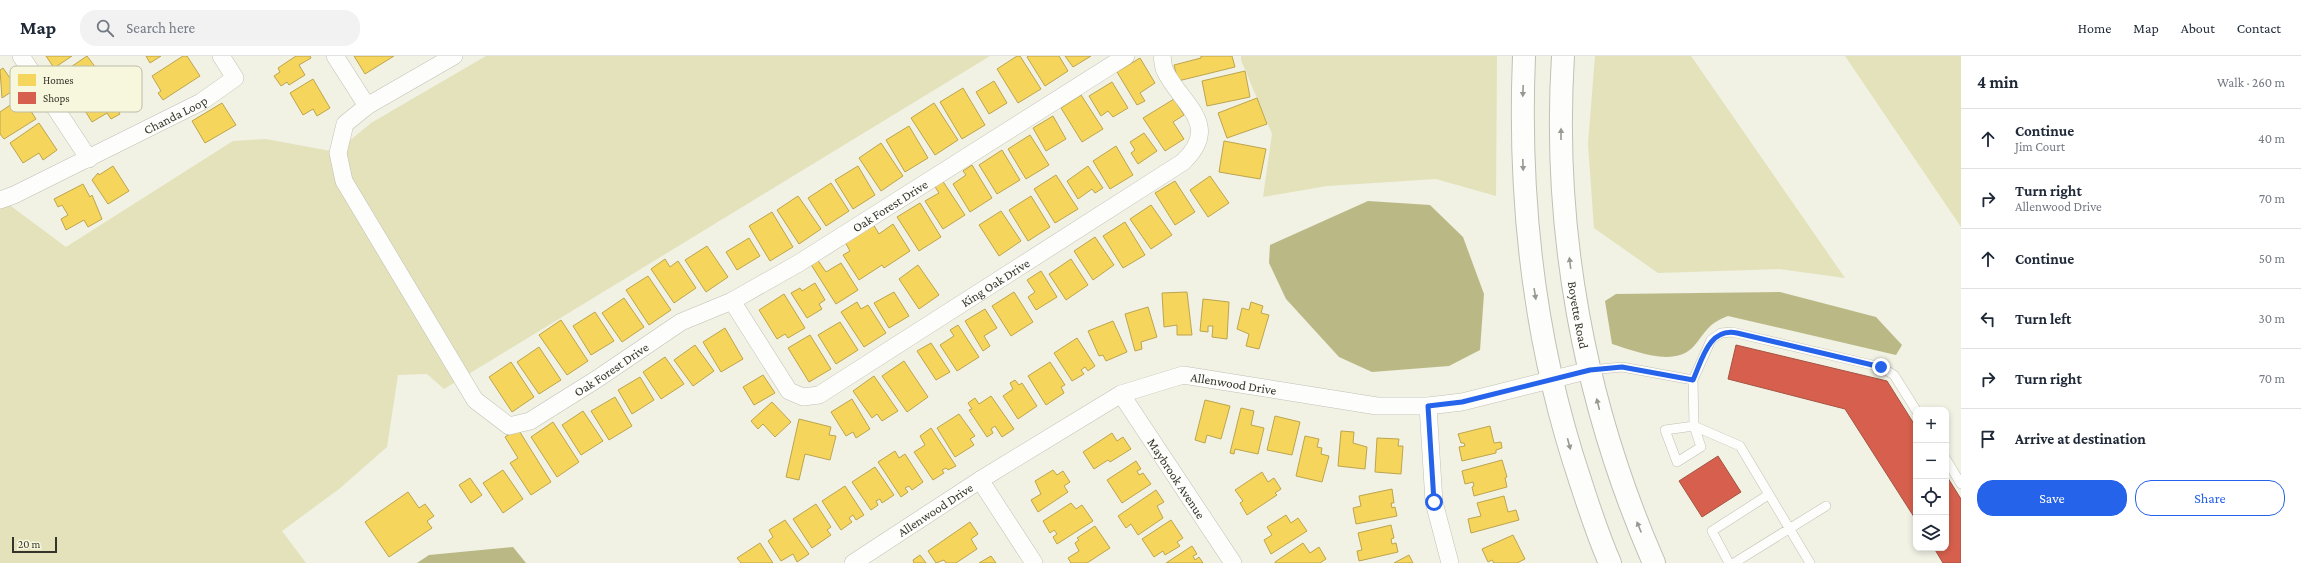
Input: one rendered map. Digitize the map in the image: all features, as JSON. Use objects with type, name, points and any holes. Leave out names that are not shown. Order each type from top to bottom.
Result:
[{"type":"main road","points":[[1524,56],[1522,126],[1525,202],[1533,282],[1551,380],[1571,452],[1610,563]]},
{"type":"main road","name":"Boyette Road","points":[[1563,56],[1561,152],[1564,215],[1574,298],[1590,370],[1611,450],[1627,497],[1654,563]]},
{"type":"street","points":[[21,56],[28,66]]},
{"type":"street","name":"Chanda Loop","points":[[89,159],[201,102],[235,78],[221,56]]},
{"type":"street","points":[[335,56],[367,106]]},
{"type":"street","name":"Oak Forest Drive","points":[[454,56],[367,106],[345,124],[338,153],[344,181],[475,400],[509,426],[530,421],[597,379],[681,322],[732,301],[799,263],[1126,56]]},
{"type":"street","name":"King Oak Drive","points":[[732,301],[789,391],[803,397],[819,395],[1177,167],[1195,151],[1201,129],[1195,114],[1165,71],[1162,56]]},
{"type":"street","points":[[0,200],[89,159],[58,112]]},
{"type":"street","name":"Allenwood Drive","points":[[853,563],[980,480],[1121,394],[1182,375],[1377,406],[1428,406],[1462,402],[1590,370]]},
{"type":"street","name":"Maybrook Avenue","points":[[1121,394],[1233,563]]},
{"type":"street","points":[[1428,406],[1434,502],[1450,563]]},
{"type":"street","points":[[980,480],[1034,563]]},
{"type":"lane","points":[[1810,563],[1740,446],[1694,426],[1693,380],[1711,340],[1721,333],[1732,332],[1888,370],[1894,375],[1914,407]]},
{"type":"lane","points":[[1590,370],[1622,367],[1693,380]]},
{"type":"lane","points":[[1949,464],[1961,484]]},
{"type":"lane","points":[[1729,563],[1712,531],[1768,495]]},
{"type":"lane","points":[[1734,563],[1826,506]]},
{"type":"green space","points":[[486,56],[990,56],[444,389],[427,374],[398,375],[387,447],[339,489],[282,531],[306,563],[0,563],[0,198],[66,247],[233,141],[266,139],[336,152],[371,123]]},
{"type":"green space","points":[[1241,56],[1497,56],[1496,196],[1436,179],[1327,186],[1263,197],[1272,134],[1241,60]]},
{"type":"green space","points":[[1595,56],[1691,56],[1845,278],[1779,269],[1658,273],[1594,228],[1588,144]]},
{"type":"green space","points":[[1845,56],[1961,56],[1961,227]]},
{"type":"shaded area","points":[[1368,201],[1430,205],[1463,237],[1484,294],[1480,350],[1449,366],[1372,372],[1339,357],[1286,299],[1269,263],[1270,245]]},
{"type":"shaded area","points":[[1780,292],[1876,317],[1902,345],[1896,355],[1728,316],[1711,325],[1694,346],[1686,353],[1676,356],[1666,357],[1643,354],[1612,344],[1605,301],[1616,294]]},
{"type":"shaded area","points":[[513,547],[526,563],[417,563],[429,555]]},
{"type":"building: Homes","points":[[46,56],[72,56],[57,66],[53,66]]},
{"type":"building: Homes","points":[[87,56],[94,66],[72,66]]},
{"type":"building: Homes","points":[[146,56],[161,56],[150,63]]},
{"type":"building: Homes","points":[[183,56],[187,56],[200,76],[163,100],[158,93],[161,91],[152,76]]},
{"type":"building: Homes","points":[[296,56],[310,56],[311,58],[299,65],[305,75],[289,85],[287,82],[281,86],[274,76],[280,72],[278,68]]},
{"type":"building: Homes","points":[[354,56],[394,56],[365,74]]},
{"type":"building: Homes","points":[[1017,56],[1020,56],[1041,89],[1018,103],[997,69]]},
{"type":"building: Homes","points":[[1059,56],[1068,71],[1045,86],[1027,57]]},
{"type":"building: Homes","points":[[1065,56],[1091,56],[1073,67]]},
{"type":"building: Homes","points":[[1201,56],[1232,56],[1235,67],[1178,81],[1174,65],[1201,58]]},
{"type":"building: Homes","points":[[1140,58],[1155,83],[1140,93],[1145,101],[1137,105],[1117,72]]},
{"type":"building: Homes","points":[[3,68],[10,78],[10,93],[2,98],[0,70]]},
{"type":"building: Homes","points":[[1245,71],[1250,97],[1207,106],[1202,81]]},
{"type":"building: Homes","points":[[313,79],[330,108],[317,116],[313,109],[303,115],[290,93]]},
{"type":"building: Homes","points":[[994,81],[1007,103],[989,114],[976,92]]},
{"type":"building: Homes","points":[[1112,82],[1128,108],[1113,117],[1108,111],[1101,116],[1089,96]]},
{"type":"building: Homes","points":[[963,88],[985,125],[962,139],[940,102]]},
{"type":"building: Homes","points":[[1081,95],[1103,129],[1082,142],[1061,108]]},
{"type":"building: Homes","points":[[1257,98],[1267,124],[1227,138],[1218,113]]},
{"type":"building: Homes","points":[[1174,99],[1184,115],[1173,122],[1184,139],[1165,151],[1143,118]]},
{"type":"building: Homes","points":[[222,103],[236,125],[205,143],[192,121]]},
{"type":"building: Homes","points":[[934,103],[958,140],[935,155],[911,118]]},
{"type":"building: Homes","points":[[10,105],[10,112],[32,112],[36,119],[4,139],[0,134],[0,112]]},
{"type":"building: Homes","points":[[86,112],[119,112],[120,114],[111,119],[107,113],[92,122]]},
{"type":"building: Homes","points":[[1053,116],[1066,139],[1046,151],[1033,128]]},
{"type":"building: Homes","points":[[39,123],[57,150],[43,160],[39,153],[23,163],[10,143]]},
{"type":"building: Homes","points":[[909,126],[928,158],[905,172],[886,140]]},
{"type":"building: Homes","points":[[1144,133],[1157,151],[1138,164],[1131,153],[1135,150],[1130,142]]},
{"type":"building: Homes","points":[[1030,135],[1049,165],[1026,179],[1008,149]]},
{"type":"building: Homes","points":[[1224,141],[1266,149],[1260,179],[1219,172]]},
{"type":"building: Homes","points":[[881,143],[903,176],[881,191],[859,158]]},
{"type":"building: Homes","points":[[1116,146],[1133,175],[1110,189],[1093,161]]},
{"type":"building: Homes","points":[[1002,150],[1020,180],[997,194],[979,165]]},
{"type":"building: Homes","points":[[972,165],[992,198],[970,212],[953,184],[966,175],[963,171]]},
{"type":"building: Homes","points":[[113,166],[129,191],[108,204],[92,180],[98,173],[99,175]]},
{"type":"building: Homes","points":[[858,166],[875,195],[853,209],[835,180]]},
{"type":"building: Homes","points":[[1088,166],[1103,188],[1095,193],[1092,189],[1078,199],[1067,181]]},
{"type":"building: Homes","points":[[1056,175],[1078,209],[1055,223],[1034,189]]},
{"type":"building: Homes","points":[[1210,176],[1229,203],[1208,217],[1190,190]]},
{"type":"building: Homes","points":[[942,180],[965,215],[943,229],[925,201],[939,193],[934,185]]},
{"type":"building: Homes","points":[[1175,181],[1195,212],[1175,225],[1155,193]]},
{"type":"building: Homes","points":[[831,183],[849,211],[826,226],[808,198]]},
{"type":"building: Homes","points":[[83,184],[90,197],[92,195],[102,219],[88,227],[84,220],[66,230],[61,219],[68,215],[62,205],[58,207],[54,199]]},
{"type":"building: Homes","points":[[798,196],[821,229],[799,244],[777,210]]},
{"type":"building: Homes","points":[[1031,196],[1050,227],[1028,241],[1009,210]]},
{"type":"building: Homes","points":[[920,203],[941,237],[919,251],[897,217]]},
{"type":"building: Homes","points":[[1151,205],[1172,235],[1151,249],[1130,219]]},
{"type":"building: Homes","points":[[1001,211],[1021,241],[999,256],[979,225]]},
{"type":"building: Homes","points":[[772,212],[793,247],[770,261],[749,226]]},
{"type":"building: Homes","points":[[1125,222],[1145,255],[1123,268],[1103,236]]},
{"type":"building: Homes","points":[[873,224],[879,234],[893,224],[910,251],[884,268],[882,265],[859,280],[843,255],[850,251],[845,242]]},
{"type":"building: Homes","points":[[1095,237],[1114,265],[1093,280],[1074,251]]},
{"type":"building: Homes","points":[[749,238],[760,256],[737,270],[726,252]]},
{"type":"building: Homes","points":[[707,246],[728,277],[706,292],[685,260]]},
{"type":"building: Homes","points":[[665,259],[670,267],[678,261],[696,288],[674,303],[651,269]]},
{"type":"building: Homes","points":[[817,259],[826,272],[841,263],[858,290],[836,304],[810,263]]},
{"type":"building: Homes","points":[[1071,259],[1088,285],[1066,300],[1049,274]]},
{"type":"building: Homes","points":[[918,265],[939,295],[919,309],[899,279]]},
{"type":"building: Homes","points":[[1041,271],[1057,297],[1036,310],[1028,297],[1035,292],[1027,280]]},
{"type":"building: Homes","points":[[648,276],[671,310],[649,325],[626,290]]},
{"type":"building: Homes","points":[[815,283],[825,300],[819,304],[822,309],[807,318],[791,293],[800,288],[802,291]]},
{"type":"building: Homes","points":[[894,292],[909,316],[889,328],[874,303]]},
{"type":"building: Homes","points":[[1014,292],[1033,322],[1011,336],[992,306]]},
{"type":"building: Homes","points":[[1187,292],[1192,335],[1177,335],[1177,325],[1164,327],[1162,293]]},
{"type":"building: Homes","points":[[784,294],[805,328],[788,338],[785,334],[777,339],[759,310]]},
{"type":"building: Homes","points":[[624,298],[644,327],[622,342],[602,313]]},
{"type":"building: Homes","points":[[1203,299],[1229,302],[1227,339],[1212,337],[1213,326],[1208,326],[1208,332],[1200,331]]},
{"type":"building: Homes","points":[[857,302],[861,309],[868,305],[886,333],[864,347],[841,312]]},
{"type":"building: Homes","points":[[1251,302],[1263,306],[1261,313],[1269,315],[1259,349],[1246,346],[1249,334],[1237,329],[1242,308],[1249,310]]},
{"type":"building: Homes","points":[[1148,307],[1157,337],[1141,342],[1142,349],[1135,351],[1125,314]]},
{"type":"building: Homes","points":[[985,309],[997,328],[984,336],[990,346],[983,351],[965,321]]},
{"type":"building: Homes","points":[[595,312],[614,341],[591,355],[573,326]]},
{"type":"building: Homes","points":[[561,320],[588,361],[567,375],[539,335]]},
{"type":"building: Homes","points":[[1113,321],[1127,352],[1106,361],[1103,355],[1099,356],[1088,331]]},
{"type":"building: Homes","points":[[840,322],[858,350],[836,364],[818,335]]},
{"type":"building: Homes","points":[[958,325],[979,357],[957,371],[940,345],[954,336],[950,330]]},
{"type":"building: Homes","points":[[725,328],[743,359],[721,372],[703,342]]},
{"type":"building: Homes","points":[[810,335],[831,369],[809,382],[788,348]]},
{"type":"building: Homes","points":[[1077,338],[1095,366],[1088,371],[1085,367],[1081,370],[1084,374],[1072,381],[1054,353]]},
{"type":"building: Homes","points":[[931,343],[950,372],[936,380],[917,351]]},
{"type":"building: Homes","points":[[695,345],[714,371],[693,386],[674,360]]},
{"type":"building: Homes","points":[[539,347],[561,380],[539,394],[517,362]]},
{"type":"building: Homes","points":[[665,357],[684,384],[661,399],[643,372]]},
{"type":"building: Homes","points":[[904,361],[928,397],[907,412],[882,376]]},
{"type":"building: Homes","points":[[511,362],[534,397],[512,412],[489,377]]},
{"type":"building: Homes","points":[[1050,362],[1065,385],[1061,387],[1064,393],[1046,405],[1028,376]]},
{"type":"building: Homes","points":[[763,375],[775,393],[754,405],[743,387]]},
{"type":"building: Homes","points":[[874,376],[898,411],[882,421],[877,414],[872,418],[853,391]]},
{"type":"building: Homes","points":[[640,377],[654,400],[632,414],[618,390]]},
{"type":"building: Homes","points":[[1015,380],[1019,385],[1022,383],[1037,406],[1018,419],[1003,396],[1013,389],[1010,383]]},
{"type":"building: Homes","points":[[991,396],[1014,429],[1002,437],[995,426],[991,429],[993,433],[987,437],[969,410],[972,409],[968,403],[975,398],[979,404]]},
{"type":"building: Homes","points":[[615,397],[632,426],[609,440],[591,411]]},
{"type":"building: Homes","points":[[852,399],[870,429],[856,438],[853,432],[846,436],[831,412]]},
{"type":"building: Homes","points":[[1205,400],[1230,406],[1221,439],[1207,435],[1205,443],[1195,440]]},
{"type":"building: Homes","points":[[772,402],[791,422],[775,437],[763,424],[758,429],[751,421]]},
{"type":"building: Homes","points":[[1241,408],[1254,411],[1251,425],[1264,428],[1258,454],[1235,449],[1234,454],[1230,453]]},
{"type":"building: Homes","points":[[583,411],[603,441],[581,455],[562,425]]},
{"type":"building: Homes","points":[[959,414],[975,436],[970,439],[974,445],[955,457],[937,428]]},
{"type":"building: Homes","points":[[1275,416],[1300,422],[1292,455],[1267,450]]},
{"type":"building: Homes","points":[[799,419],[831,427],[829,435],[836,436],[830,460],[805,454],[799,480],[786,477]]},
{"type":"building: Homes","points":[[553,422],[579,462],[557,477],[531,437]]},
{"type":"building: Homes","points":[[1490,426],[1494,443],[1501,442],[1502,448],[1496,450],[1496,453],[1462,461],[1459,447],[1465,446],[1464,443],[1461,443],[1458,434]]},
{"type":"building: Homes","points":[[931,428],[956,466],[948,470],[946,468],[942,470],[944,473],[933,480],[914,452],[925,445],[920,436]]},
{"type":"building: Homes","points":[[518,429],[551,482],[531,495],[510,463],[518,458],[505,437]]},
{"type":"building: Homes","points":[[1341,431],[1354,432],[1353,443],[1367,447],[1365,469],[1338,466]]},
{"type":"building: Homes","points":[[1112,433],[1117,441],[1123,437],[1131,449],[1110,462],[1108,460],[1094,469],[1083,452]]},
{"type":"building: Homes","points":[[1305,436],[1319,439],[1317,447],[1322,448],[1321,454],[1329,456],[1322,482],[1296,476]]},
{"type":"building: Homes","points":[[1377,438],[1399,439],[1398,446],[1403,446],[1401,474],[1375,472]]},
{"type":"building: Homes","points":[[895,451],[899,458],[905,454],[923,482],[912,490],[909,486],[905,488],[908,492],[901,497],[878,462]]},
{"type":"building: Homes","points":[[1502,460],[1507,477],[1505,478],[1507,487],[1474,496],[1472,487],[1474,486],[1473,482],[1465,484],[1462,471]]},
{"type":"building: Homes","points":[[1136,461],[1141,469],[1137,471],[1139,475],[1143,473],[1151,484],[1122,503],[1107,480]]},
{"type":"building: Homes","points":[[875,467],[894,495],[882,503],[880,499],[876,501],[878,505],[871,510],[852,482]]},
{"type":"building: Homes","points":[[503,470],[523,499],[503,513],[483,483]]},
{"type":"building: Homes","points":[[1053,470],[1057,475],[1063,471],[1070,482],[1064,486],[1068,492],[1038,512],[1031,500],[1041,494],[1035,481]]},
{"type":"building: Homes","points":[[1262,472],[1268,482],[1274,478],[1281,489],[1275,493],[1277,495],[1247,515],[1240,503],[1243,501],[1235,490]]},
{"type":"building: Homes","points":[[470,478],[482,495],[471,503],[459,485]]},
{"type":"building: Homes","points":[[845,486],[864,515],[856,520],[853,515],[849,518],[852,522],[841,530],[822,501]]},
{"type":"building: Homes","points":[[1392,489],[1394,503],[1391,503],[1392,508],[1395,507],[1397,516],[1356,524],[1353,508],[1361,506],[1359,496]]},
{"type":"building: Homes","points":[[1156,490],[1164,502],[1157,506],[1163,518],[1138,535],[1131,524],[1126,528],[1118,516]]},
{"type":"building: Homes","points":[[408,492],[419,508],[425,504],[434,516],[427,521],[432,528],[389,557],[365,522]]},
{"type":"building: Homes","points":[[1504,496],[1508,512],[1516,510],[1519,520],[1471,533],[1468,519],[1481,516],[1477,503]]},
{"type":"building: Homes","points":[[1071,503],[1076,509],[1082,505],[1093,521],[1057,544],[1053,537],[1057,534],[1054,530],[1050,533],[1043,521]]},
{"type":"building: Homes","points":[[816,504],[831,527],[827,530],[831,535],[812,548],[793,519]]},
{"type":"building: Homes","points":[[1286,515],[1291,523],[1298,518],[1307,531],[1271,554],[1264,540],[1272,535],[1267,527]]},
{"type":"building: Homes","points":[[785,520],[809,554],[797,562],[793,554],[781,561],[768,541],[773,537],[769,530]]},
{"type":"building: Homes","points":[[1171,520],[1183,538],[1177,542],[1180,546],[1165,555],[1163,551],[1154,557],[1142,539]]},
{"type":"building: Homes","points":[[970,522],[978,534],[971,539],[977,549],[956,563],[946,563],[944,560],[936,563],[928,551]]},
{"type":"building: Homes","points":[[1391,525],[1394,538],[1391,539],[1392,544],[1396,543],[1398,552],[1359,561],[1357,551],[1362,550],[1358,533]]},
{"type":"building: Homes","points":[[1095,526],[1110,548],[1087,563],[1071,563],[1068,558],[1079,551],[1075,543],[1079,540],[1077,538]]},
{"type":"building: Homes","points":[[1513,535],[1525,559],[1517,563],[1494,563],[1492,560],[1488,562],[1482,549]]},
{"type":"building: Homes","points":[[760,543],[773,563],[741,563],[737,558]]},
{"type":"building: Homes","points":[[1303,543],[1310,553],[1319,547],[1326,559],[1320,563],[1275,563],[1275,562]]},
{"type":"building: Homes","points":[[1192,546],[1197,554],[1193,556],[1195,560],[1199,557],[1203,563],[1166,563]]},
{"type":"building: Homes","points":[[920,555],[926,563],[914,563],[913,560]]},
{"type":"building: Homes","points":[[1409,555],[1413,563],[1394,563]]},
{"type":"building: Homes","points":[[991,556],[996,563],[979,563]]},
{"type":"building: Shops","points":[[1736,345],[1887,381],[1913,422],[1913,515],[1845,409],[1728,379]]},
{"type":"building: Shops","points":[[1718,456],[1741,492],[1702,517],[1679,481]]},
{"type":"building: Shops","points":[[1949,480],[1961,499],[1961,563],[1943,563],[1936,551],[1949,551]]},
{"type":"route","points":[[1434,502],[1428,406],[1462,402],[1590,370],[1622,367],[1693,380],[1711,340],[1715,336],[1726,332],[1737,333],[1881,367]]}]
